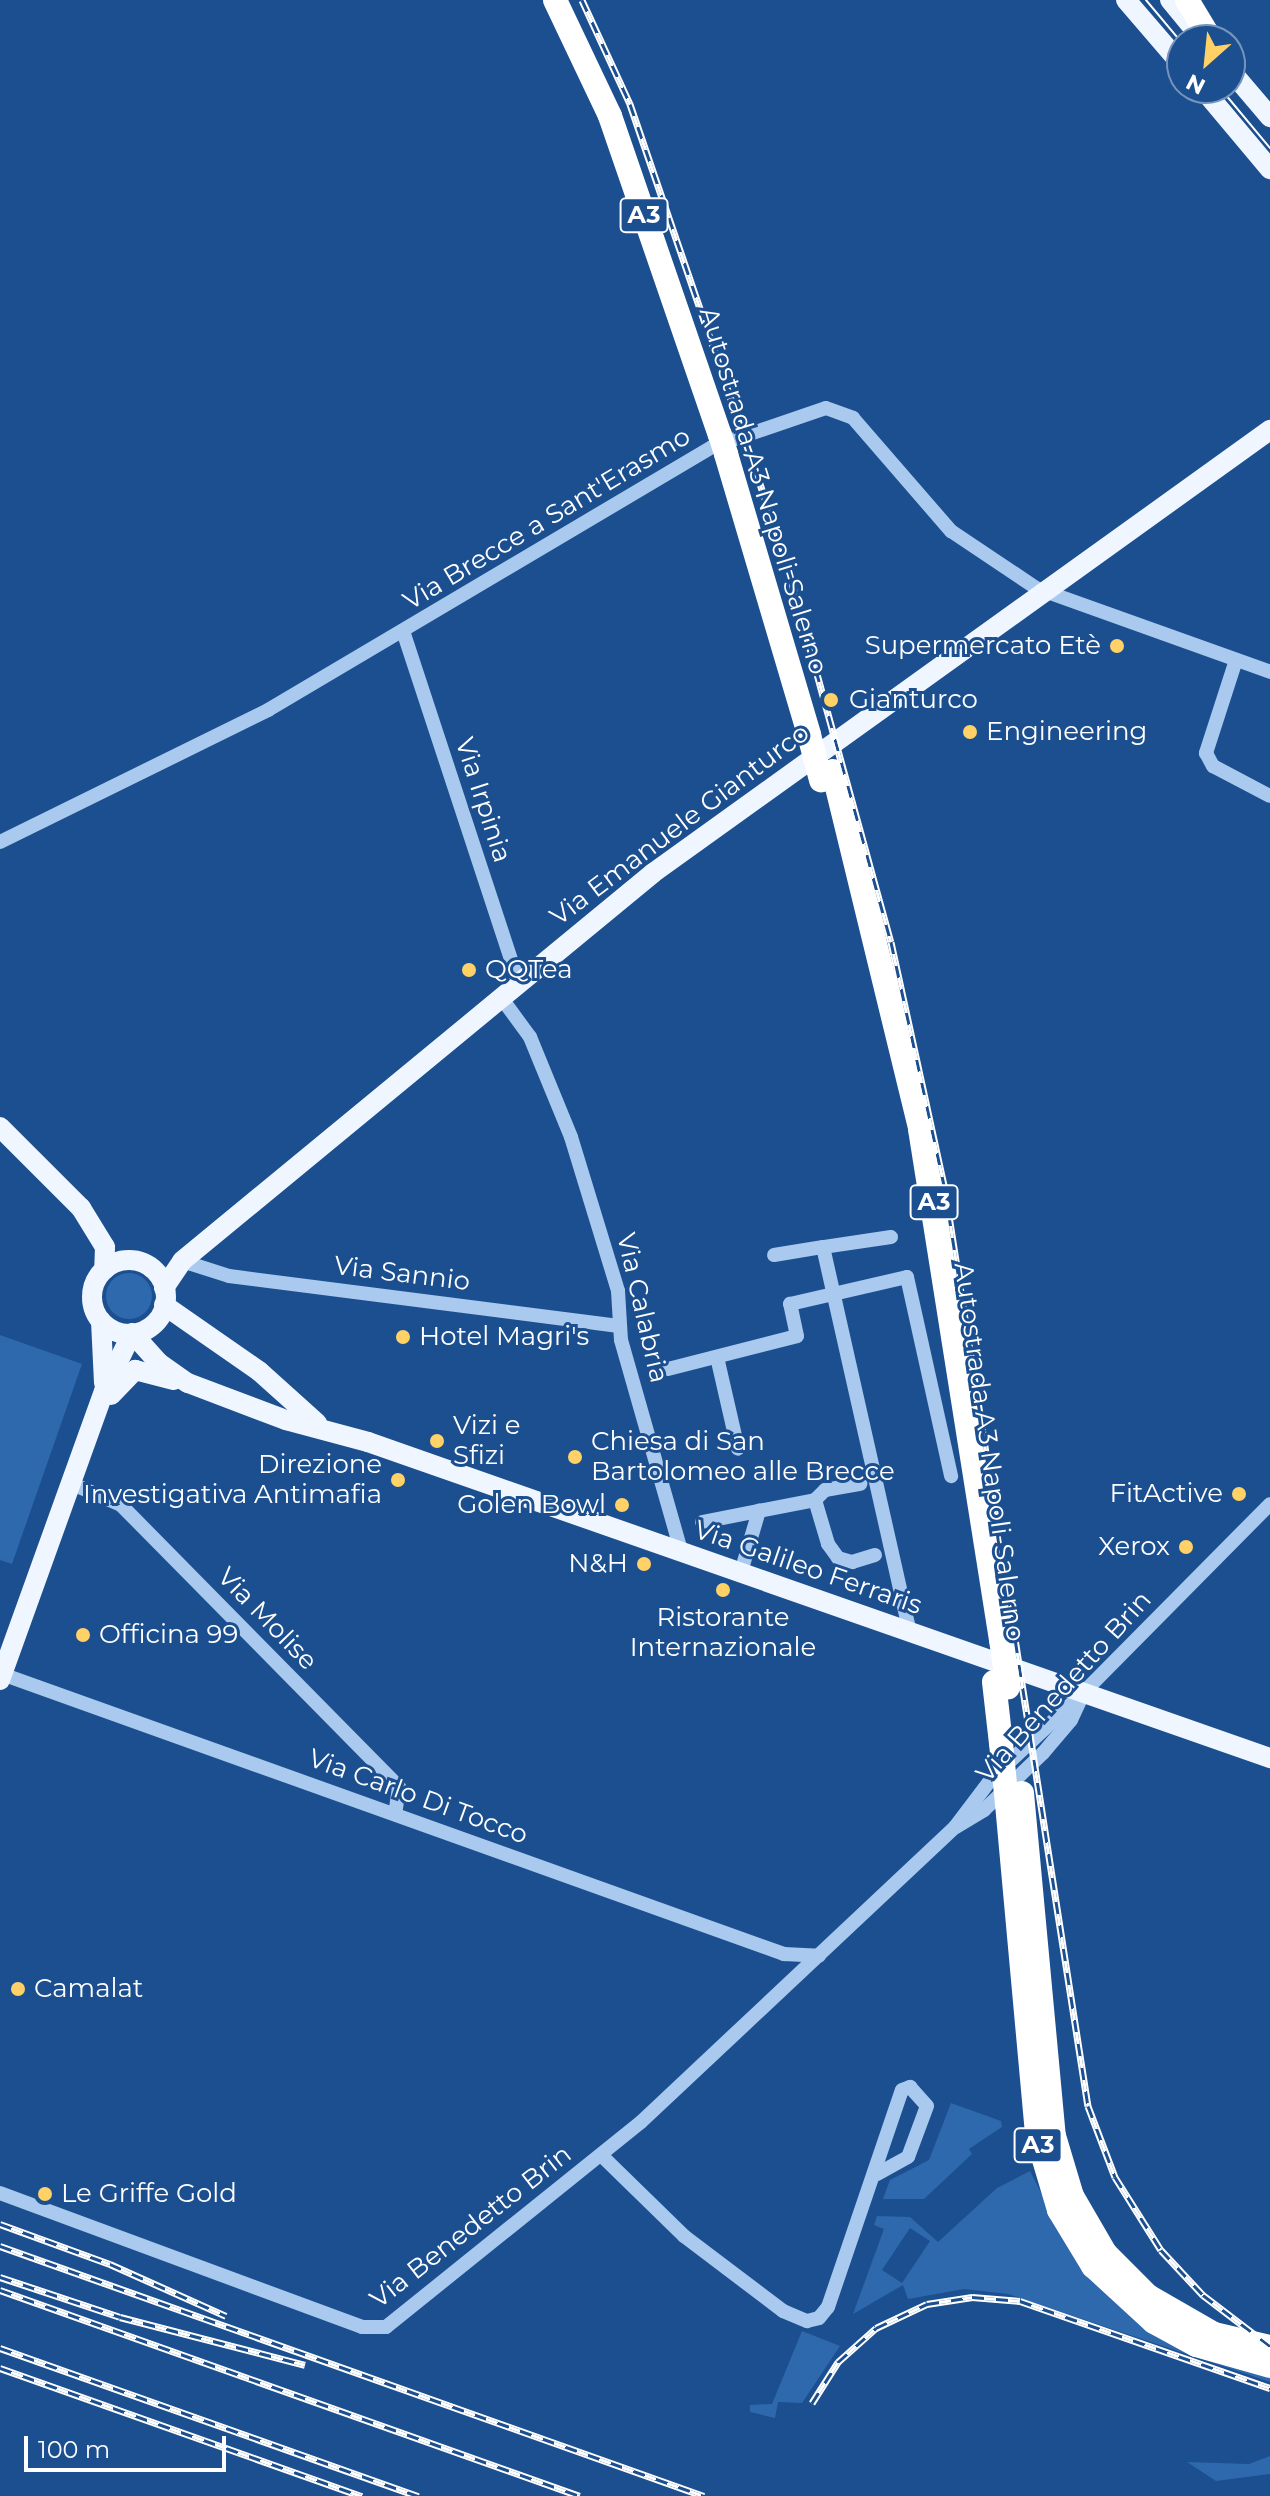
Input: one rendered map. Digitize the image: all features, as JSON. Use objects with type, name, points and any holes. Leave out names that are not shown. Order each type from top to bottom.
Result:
[{"type":"highway","name":"Autostrada A3 Napoli-Salerno","points":[[555,0],[610,116],[729,442]]},
{"type":"highway","name":"Autostrada A3 Napoli-Salerno","points":[[570,0],[617,99],[729,442],[827,775],[923,1144],[1001,1685],[1054,2136],[1072,2196],[1105,2253],[1148,2296],[1214,2334],[1270,2347]]},
{"type":"highway","points":[[1187,0],[1201,24]]},
{"type":"highway","name":"Autostrada A3 Napoli-Salerno","points":[[1014,1799],[1037,2136],[1059,2210],[1093,2266],[1154,2322],[1196,2345],[1270,2366]]},
{"type":"main road","points":[[1126,0],[1166,46]]},
{"type":"main road","points":[[1170,0],[1190,24]]},
{"type":"main road","points":[[1246,89],[1270,117]]},
{"type":"main road","points":[[1215,104],[1270,169]]},
{"type":"main road","name":"Via Emanuele Gianturco","points":[[164,1297],[182,1261],[518,981],[665,864],[1270,430]]},
{"type":"main road","points":[[0,1127],[81,1208],[144,1265],[164,1297],[152,1325],[132,1333],[104,1391],[1,1677]]},
{"type":"main road","points":[[81,1208],[105,1247],[104,1270],[92,1295],[101,1321],[104,1391]]},
{"type":"main road","points":[[104,1270],[119,1261],[144,1265]]},
{"type":"main road","name":"Via Emanuele Gianturco","points":[[144,1265],[182,1261]]},
{"type":"main road","name":"Via Galileo Ferraris","points":[[164,1297],[327,1430]]},
{"type":"main road","points":[[101,1321],[132,1333]]},
{"type":"main road","name":"Via Galileo Ferraris","points":[[132,1333],[168,1371],[188,1383],[286,1420],[327,1430],[681,1551],[1270,1758]]},
{"type":"main road","points":[[219,1393],[241,1391],[248,1380],[247,1370],[229,1352]]},
{"type":"main road","points":[[89,1433],[129,1373],[141,1370],[188,1383]]},
{"type":"street","name":"Via Brecce a Sant'Erasmo","points":[[0,842],[268,710],[404,634],[712,447],[826,408],[853,418],[951,531],[1046,590],[1270,672]]},
{"type":"street","name":"Via Irpinia","points":[[404,634],[518,981]]},
{"type":"street","points":[[1236,660],[1206,753],[1213,766],[1270,796]]},
{"type":"street","name":"Via Calabria","points":[[500,996],[530,1037],[571,1137],[618,1291],[619,1326],[681,1551]]},
{"type":"street","points":[[774,1255],[891,1237]]},
{"type":"street","points":[[823,1247],[909,1630]]},
{"type":"street","name":"Via Sannio","points":[[182,1261],[229,1276],[619,1326]]},
{"type":"street","points":[[668,1369],[797,1336],[790,1304],[833,1291],[907,1277],[951,1476]]},
{"type":"street","points":[[717,1357],[738,1449]]},
{"type":"street","name":"Via Molise","points":[[70,1483],[121,1505],[399,1787],[395,1814]]},
{"type":"street","points":[[702,1522],[815,1500],[825,1490],[860,1484]]},
{"type":"street","points":[[815,1500],[828,1544],[838,1558],[852,1562],[875,1555]]},
{"type":"street","name":"Via Benedetto Brin","points":[[0,2193],[379,2329],[403,2316],[602,2156],[955,1827],[984,1810],[1043,1753],[1071,1720],[1084,1692],[1270,1504]]},
{"type":"street","points":[[741,1572],[759,1511]]},
{"type":"street","name":"Via Carlo Di Tocco","points":[[1,1677],[784,1954],[819,1956]]},
{"type":"street","points":[[602,2156],[684,2236],[783,2311],[807,2321],[819,2318],[828,2307],[877,2174],[902,2090],[910,2087],[927,2106],[908,2157],[877,2174]]},
{"type":"shaded area","points":[[129,1273],[145,1280],[152,1296],[145,1312],[129,1319],[113,1312],[106,1296],[113,1280]]},
{"type":"shaded area","points":[[0,1335],[82,1364],[12,1564],[0,1560]]},
{"type":"shaded area","points":[[951,2103],[1001,2121],[1002,2127],[969,2149],[972,2154],[924,2199],[883,2199],[890,2180],[929,2160]]},
{"type":"shaded area","points":[[1030,2171],[1050,2210],[1270,2374],[1270,2382],[1008,2294],[964,2289],[908,2299],[903,2285],[853,2314],[884,2229],[874,2225],[877,2216],[910,2217],[938,2242],[997,2188]],"holes":[[[910,2228],[930,2241],[902,2283],[882,2270]]]},
{"type":"shaded area","points":[[802,2331],[840,2346],[802,2403],[778,2402],[775,2418],[750,2412],[750,2405],[772,2404]]},
{"type":"shaded area","points":[[1270,2456],[1270,2474],[1216,2481],[1187,2462],[1249,2464]]},
{"type":"tram line","points":[[1146,0],[1166,24]]},
{"type":"tram line","points":[[1233,104],[1270,148]]},
{"type":"railway","points":[[582,0],[630,104],[784,554],[891,942],[945,1190],[1088,2106],[1115,2177],[1161,2250],[1203,2295],[1270,2346]]},
{"type":"railway","points":[[0,2224],[110,2264],[226,2316]]},
{"type":"railway","points":[[0,2246],[704,2496]]},
{"type":"railway","points":[[0,2277],[120,2317],[305,2365]]},
{"type":"railway","points":[[0,2290],[580,2496]]},
{"type":"railway","points":[[812,2403],[838,2362],[876,2328],[927,2304],[972,2297],[1020,2301],[1270,2388]]},
{"type":"railway","points":[[0,2348],[419,2496]]},
{"type":"railway","points":[[0,2368],[362,2496]]},
{"type":"place","name":"Supermercato Etè","points":[[1117,646]]},
{"type":"place","name":"Gianturco","points":[[831,700]]},
{"type":"place","name":"Engineering","points":[[970,732]]},
{"type":"place","name":"QQTea","points":[[469,970]]},
{"type":"place","name":"Hotel Magri's","points":[[403,1337]]},
{"type":"place","name":"Vizi e Sfizi","points":[[437,1441]]},
{"type":"place","name":"Chiesa di San Bartolomeo alle Brecce","points":[[575,1457]]},
{"type":"place","name":"Direzione Investigativa Antimafia","points":[[398,1480]]},
{"type":"place","name":"FitActive","points":[[1239,1494]]},
{"type":"place","name":"Golen Bowl","points":[[622,1505]]},
{"type":"place","name":"Xerox","points":[[1186,1547]]},
{"type":"place","name":"N&H","points":[[644,1564]]},
{"type":"place","name":"Ristorante Internazionale","points":[[723,1590]]},
{"type":"place","name":"Officina 99","points":[[83,1635]]},
{"type":"place","name":"Camalat","points":[[18,1989]]},
{"type":"place","name":"Le Griffe Gold","points":[[45,2194]]}]
